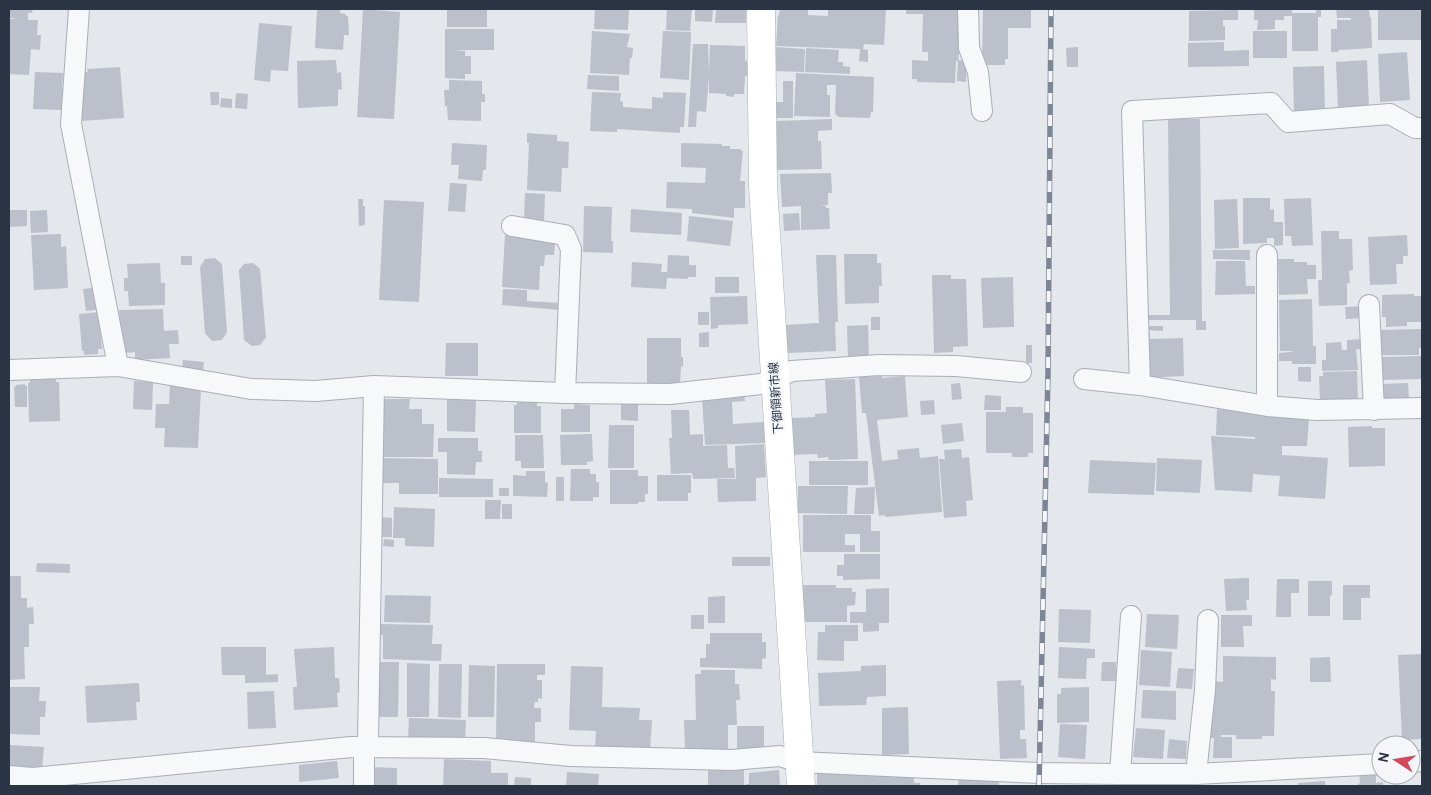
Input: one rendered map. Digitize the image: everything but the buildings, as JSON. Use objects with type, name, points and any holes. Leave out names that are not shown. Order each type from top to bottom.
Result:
[{"type":"main road","name":"下御領新市線","points":[[762,9],[764,186],[800,774]]},
{"type":"street","points":[[79,9],[71,124],[118,366]]},
{"type":"street","points":[[968,9],[969,48],[978,72],[982,111]]},
{"type":"street","points":[[1140,385],[1132,111],[1271,103],[1288,122],[1390,114],[1415,128],[1422,128]]},
{"type":"street","points":[[512,226],[565,235],[571,249],[565,393]]},
{"type":"street","points":[[1267,255],[1267,406]]},
{"type":"street","points":[[1369,305],[1374,410]]},
{"type":"street","points":[[9,370],[118,366],[250,389],[316,391],[374,386],[565,393],[670,394],[761,384],[792,371],[879,365],[956,366],[1021,372]]},
{"type":"street","points":[[1084,379],[1140,385],[1267,406],[1317,410],[1422,408]]},
{"type":"street","points":[[364,786],[364,754],[367,747],[369,722],[374,386]]},
{"type":"street","points":[[1120,774],[1131,616]]},
{"type":"street","points":[[1196,774],[1205,690],[1208,620]]},
{"type":"street","points":[[9,776],[33,778],[367,747],[484,748],[571,756],[732,760],[780,756],[800,774],[1196,774],[1371,765]]},
{"type":"railway","points":[[1039,786],[1048,373],[1051,9]]}]
